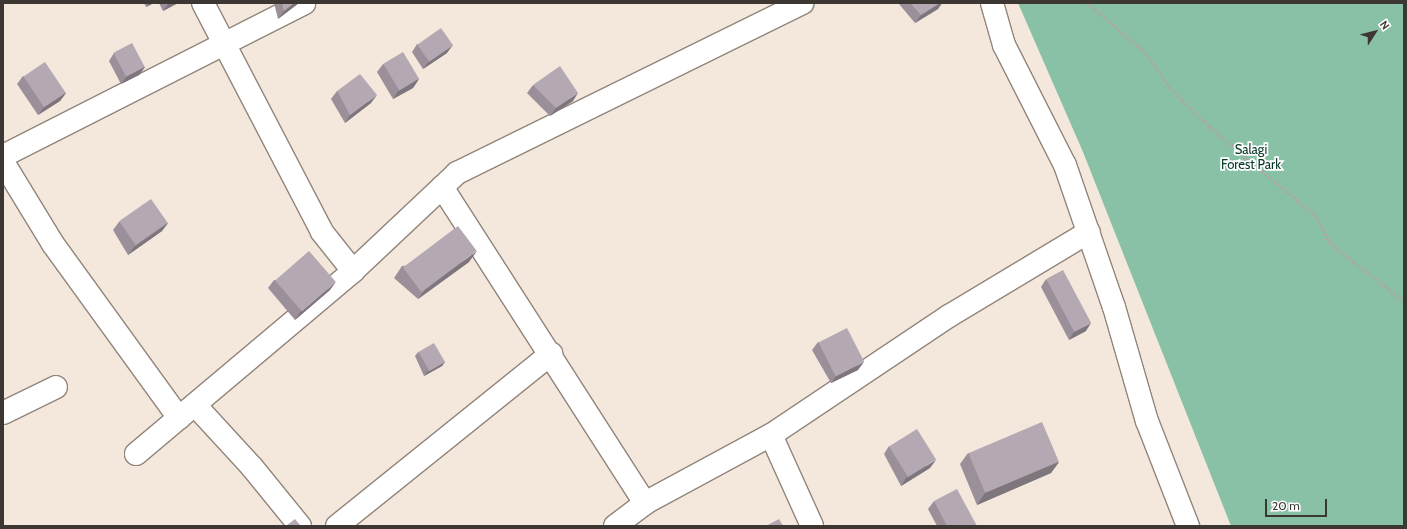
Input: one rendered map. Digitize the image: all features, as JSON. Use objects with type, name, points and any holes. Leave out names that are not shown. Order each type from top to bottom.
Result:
[{"type":"street","points":[[203,3],[223,44],[266,119],[322,232],[353,272]]},
{"type":"street","points":[[3,156],[304,3]]},
{"type":"street","points":[[136,454],[353,272],[457,173],[802,3]]},
{"type":"street","points":[[992,3],[1004,45],[1065,165],[1089,232],[1147,421],[1188,526]]},
{"type":"street","points":[[3,162],[53,244],[187,412],[300,526]]},
{"type":"street","points":[[442,187],[551,354],[645,503]]},
{"type":"street","points":[[615,526],[645,503],[771,435],[949,316],[1089,232]]},
{"type":"street","points":[[338,526],[551,354]]},
{"type":"street","points":[[3,413],[56,387]]},
{"type":"street","points":[[771,435],[812,526]]},
{"type":"path","points":[[1088,3],[1146,53],[1171,89],[1210,127],[1316,216],[1331,244],[1404,301]]},
{"type":"green space","name":"Salagi Forest Park","points":[[1018,3],[1404,3],[1404,526],[1231,526],[1083,152]]},
{"type":"building","points":[[282,3],[294,3],[284,11]]},
{"type":"building","points":[[910,3],[940,3],[921,15]]},
{"type":"building","points":[[441,28],[453,45],[429,62],[417,45]]},
{"type":"building","points":[[132,43],[145,67],[126,77],[113,53]]},
{"type":"building","points":[[403,52],[419,79],[399,90],[383,64]]},
{"type":"building","points":[[45,62],[66,93],[44,107],[23,77]]},
{"type":"building","points":[[560,66],[578,93],[556,108],[533,85]]},
{"type":"building","points":[[360,74],[377,95],[350,115],[337,91]]},
{"type":"building","points":[[151,199],[168,223],[136,245],[119,221]]},
{"type":"building","points":[[458,226],[477,251],[422,292],[403,268]]},
{"type":"building","points":[[309,251],[336,282],[302,311],[275,281]]},
{"type":"building","points":[[1063,270],[1091,323],[1074,332],[1046,279]]},
{"type":"building","points":[[847,328],[864,362],[836,376],[818,343]]},
{"type":"building","points":[[434,343],[445,362],[429,371],[418,352]]},
{"type":"building","points":[[1042,422],[1059,462],[985,493],[968,453]]},
{"type":"building","points":[[917,429],[936,460],[908,477],[889,446]]},
{"type":"building","points":[[957,489],[977,526],[947,526],[934,501]]},
{"type":"building","points":[[295,519],[301,526],[286,526]]},
{"type":"building","points":[[779,519],[783,526],[766,526]]}]
